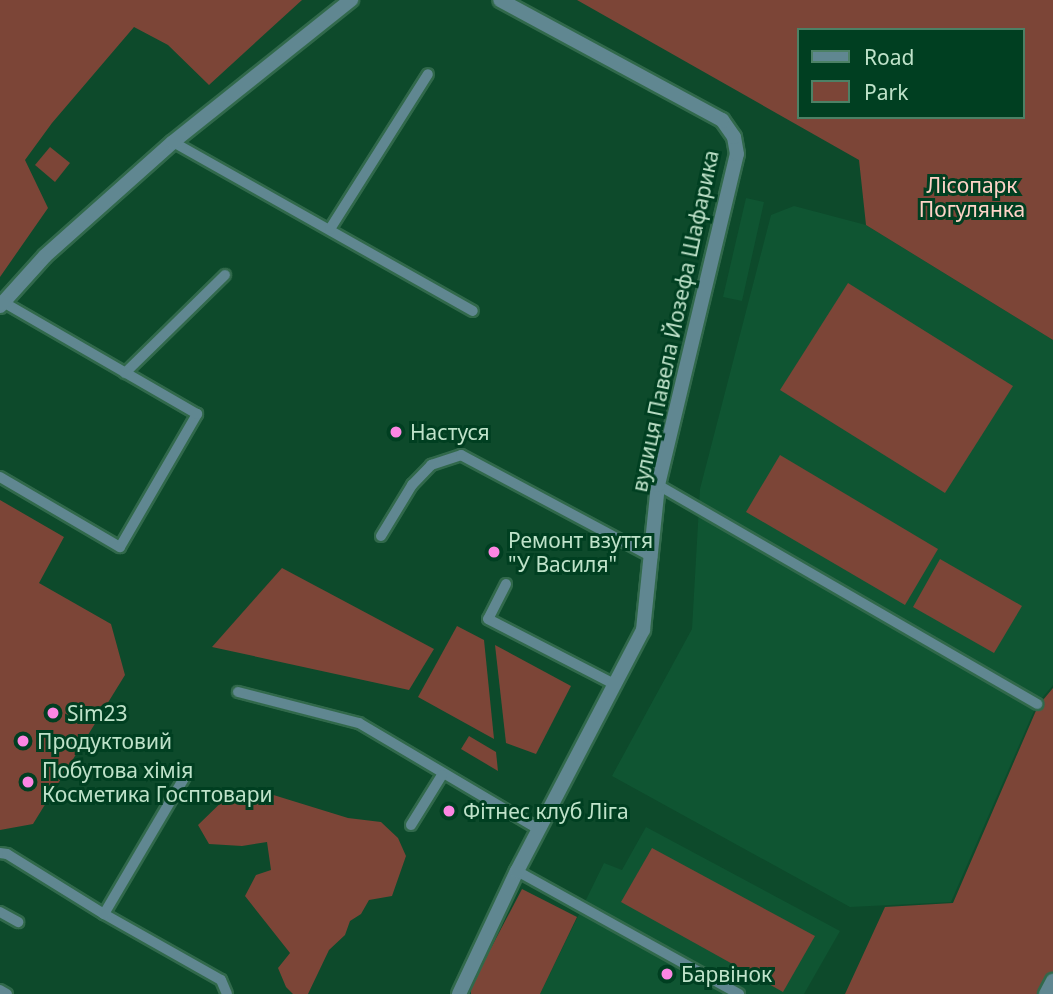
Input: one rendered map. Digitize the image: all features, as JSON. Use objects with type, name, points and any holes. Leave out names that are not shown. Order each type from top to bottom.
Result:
[{"type":"street","points":[[1,304],[45,256],[173,142],[351,0]]},
{"type":"street","name":"вулиця Павела Йозефа Шафарика","points":[[458,993],[517,871],[617,685],[643,630],[658,485],[737,154],[734,137],[722,120],[500,0]]},
{"type":"street","points":[[1046,994],[1053,981]]},
{"type":"lane","points":[[330,229],[428,74]]},
{"type":"lane","points":[[173,142],[473,311]]},
{"type":"lane","points":[[125,373],[225,275]]},
{"type":"lane","points":[[0,477],[120,547],[197,414],[1,304]]},
{"type":"lane","points":[[381,536],[412,485],[431,465],[461,455],[652,557]]},
{"type":"lane","points":[[658,485],[1037,704]]},
{"type":"lane","points":[[506,584],[488,619],[617,685]]},
{"type":"lane","points":[[238,692],[359,723],[442,775],[540,830]]},
{"type":"lane","points":[[104,914],[187,773]]},
{"type":"lane","points":[[411,825],[442,775]]},
{"type":"lane","points":[[0,853],[7,854],[104,914],[221,980],[227,994]]},
{"type":"lane","points":[[517,871],[739,994]]},
{"type":"lane","points":[[0,912],[18,922]]},
{"type":"lane","points":[[0,990],[7,994]]},
{"type":"shaded area","points":[[746,198],[764,202],[742,301],[723,297]]},
{"type":"shaded area","points":[[794,206],[866,225],[1053,340],[1053,685],[1037,704],[951,902],[850,907],[612,776],[692,629],[700,489],[771,215]]},
{"type":"shaded area","points":[[646,827],[840,931],[804,994],[540,994],[604,863],[622,870]]},
{"type":"green space","points":[[0,0],[302,0],[209,85],[168,45],[134,27],[52,123],[25,160],[48,208],[0,277]]},
{"type":"green space","name":"Лісопарк Погулянка","points":[[577,0],[1053,0],[1053,340],[866,225],[859,160]]},
{"type":"green space","points":[[50,147],[70,163],[55,182],[35,165]]},
{"type":"green space","points":[[848,283],[1013,386],[945,493],[780,390]]},
{"type":"green space","points":[[780,455],[938,549],[905,605],[746,512]]},
{"type":"green space","points":[[0,500],[64,537],[39,583],[111,624],[125,675],[33,824],[0,830]]},
{"type":"green space","points":[[940,559],[1022,606],[994,653],[913,607]]},
{"type":"green space","points":[[282,568],[434,649],[409,690],[212,647]]},
{"type":"green space","points":[[457,626],[484,640],[494,739],[418,697]]},
{"type":"green space","points":[[495,645],[571,686],[536,754],[506,743]]},
{"type":"green space","points":[[1053,688],[1053,994],[845,994],[885,907],[953,903],[1038,706]]},
{"type":"green space","points":[[469,736],[496,752],[498,771],[461,749]]},
{"type":"green space","points":[[254,789],[348,818],[381,822],[398,838],[406,856],[392,896],[369,900],[361,914],[350,921],[345,935],[329,950],[308,994],[293,994],[286,987],[278,968],[290,953],[245,896],[256,875],[271,870],[267,842],[242,846],[209,844],[198,825],[234,790]]},
{"type":"green space","points":[[652,848],[815,936],[783,992],[621,902]]},
{"type":"green space","points":[[522,889],[577,917],[540,994],[471,994],[471,986]]},
{"type":"place","name":"Настуся","points":[[396,432]]},
{"type":"place","name":"Ремонт взуття \"У Василя\"","points":[[494,552]]},
{"type":"place","name":"Sim23","points":[[53,713]]},
{"type":"place","name":"Продуктовий","points":[[23,741]]},
{"type":"place","name":"Побутова хімія Косметика Госптовари","points":[[28,782]]},
{"type":"place","name":"Фітнес клуб Ліга","points":[[449,811]]},
{"type":"place","name":"Барвінок","points":[[667,974]]}]
